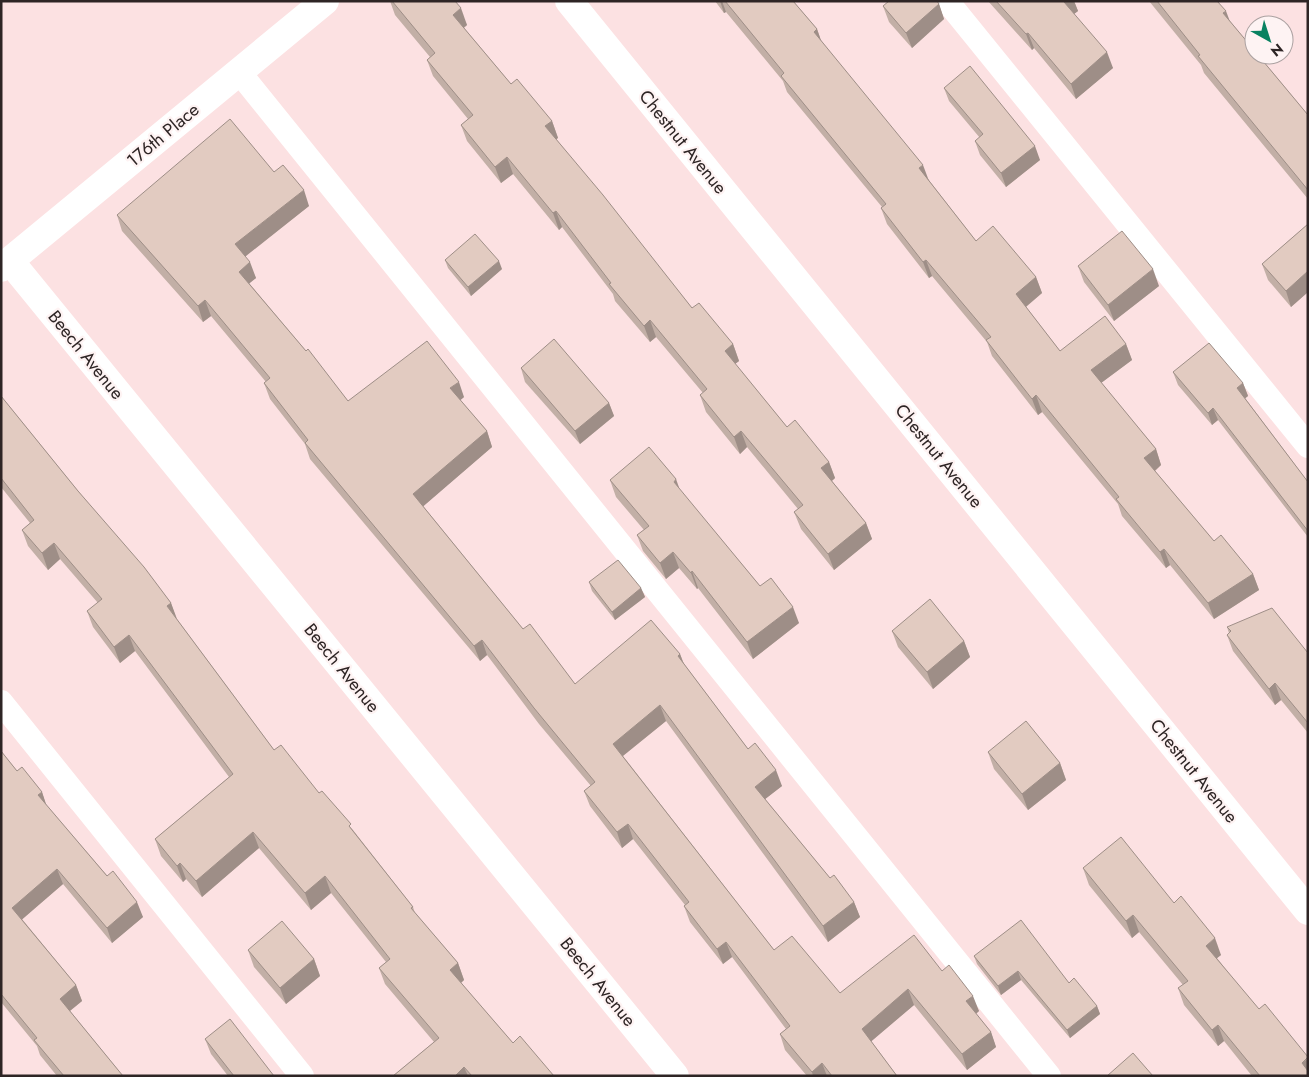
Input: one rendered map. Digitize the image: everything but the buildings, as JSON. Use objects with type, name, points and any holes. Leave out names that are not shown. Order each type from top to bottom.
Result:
[{"type":"street","name":"176th Place","points":[[6,264],[325,1]]},
{"type":"street","name":"Chestnut Avenue","points":[[569,1],[1308,911]]},
{"type":"street","name":"Beech Avenue","points":[[6,264],[675,1076]]},
{"type":"lane","points":[[947,1],[1308,446]]},
{"type":"lane","points":[[238,72],[1049,1076]]},
{"type":"lane","points":[[1,702],[302,1076]]}]
